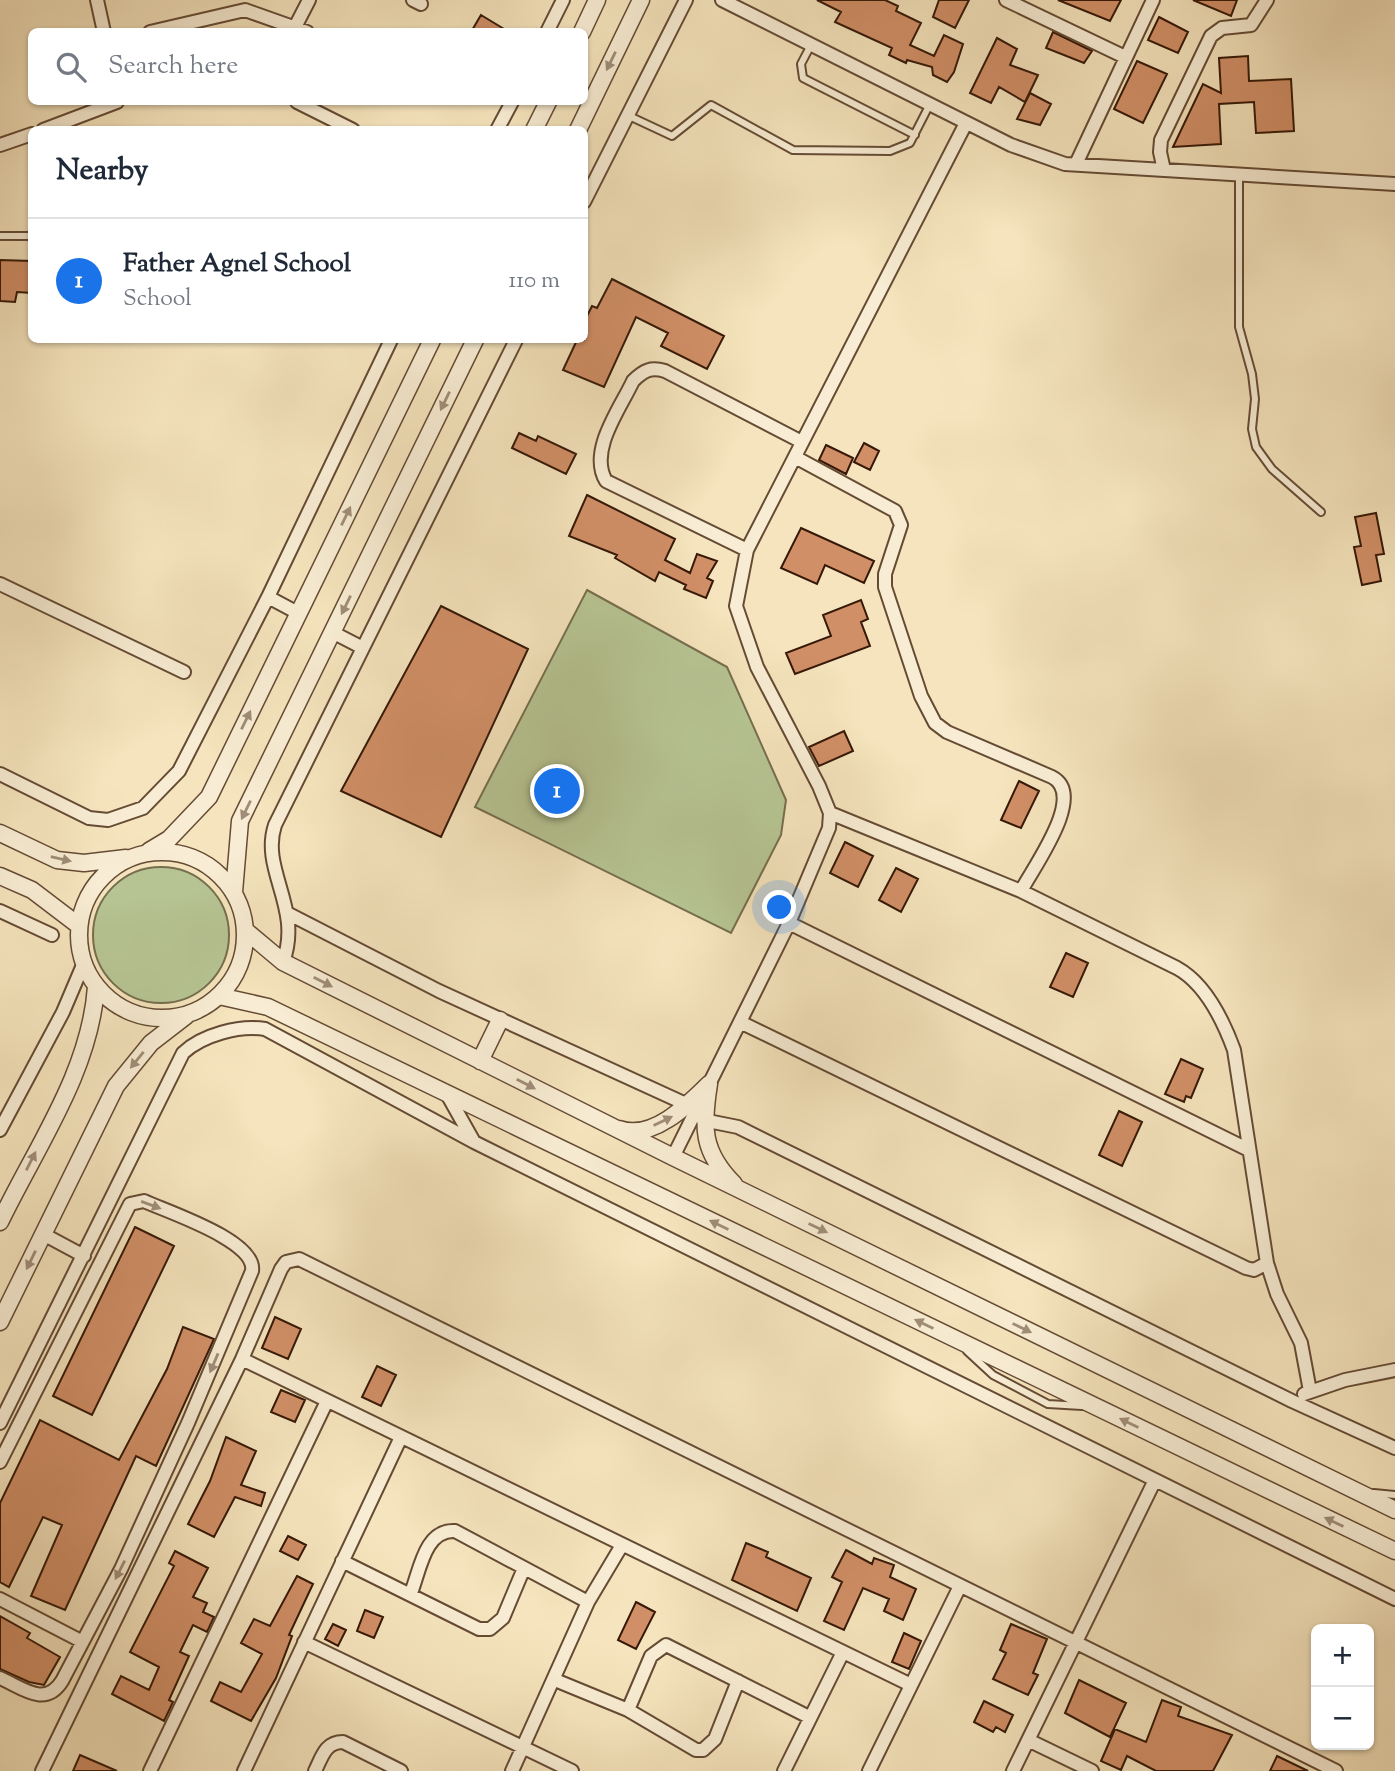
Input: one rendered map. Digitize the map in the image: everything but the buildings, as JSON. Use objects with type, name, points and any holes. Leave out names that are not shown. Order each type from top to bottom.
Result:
[{"type":"street","points":[[97,0],[103,28]]},
{"type":"street","points":[[300,28],[309,0]]},
{"type":"street","points":[[549,28],[563,0]]},
{"type":"street","points":[[584,28],[597,0]]},
{"type":"street","points":[[580,126],[641,0]]},
{"type":"street","points":[[588,194],[686,0]]},
{"type":"street","points":[[722,0],[1011,145],[1076,164],[1395,184]]},
{"type":"street","points":[[1006,0],[1125,57]]},
{"type":"street","points":[[1076,164],[1153,0]]},
{"type":"street","points":[[1164,170],[1160,152],[1161,140],[1212,36],[1222,28],[1251,24],[1267,0]]},
{"type":"street","points":[[167,28],[245,10],[294,28]]},
{"type":"street","points":[[54,126],[109,105]]},
{"type":"street","points":[[304,105],[345,126]]},
{"type":"street","points":[[500,126],[510,105]]},
{"type":"street","points":[[536,126],[546,105]]},
{"type":"street","points":[[673,1157],[789,923],[829,828],[830,813],[757,667],[736,606],[747,550],[796,457],[800,441],[966,122]]},
{"type":"street","points":[[0,145],[28,135]]},
{"type":"street","points":[[0,774],[89,818],[108,820],[143,808],[179,771],[268,597],[390,343]]},
{"type":"street","points":[[0,833],[57,860],[84,863],[126,858],[149,851],[169,839],[209,797],[431,343]]},
{"type":"street","points":[[234,892],[240,821],[474,343]]},
{"type":"street","points":[[283,962],[289,946],[289,914],[271,851],[271,836],[515,343]]},
{"type":"street","points":[[747,550],[606,481],[599,470],[599,455],[634,381],[643,372],[653,368],[666,371],[800,441]]},
{"type":"street","points":[[796,457],[895,511],[900,518],[901,524],[885,574],[885,587],[927,713],[947,732],[1052,777],[1060,781],[1065,790],[1062,816],[1021,891]]},
{"type":"street","points":[[0,584],[184,672]]},
{"type":"street","points":[[268,597],[298,613]]},
{"type":"street","points":[[332,632],[363,648]]},
{"type":"street","points":[[830,813],[1021,891],[1177,968],[1195,980],[1227,1032],[1234,1050],[1267,1263],[1277,1294],[1301,1343],[1310,1391]]},
{"type":"street","points":[[0,1322],[116,1086],[151,1043],[188,1014],[219,996],[239,967],[246,931],[234,892],[212,867],[202,862],[182,853],[149,851]]},
{"type":"street","points":[[126,858],[93,886],[78,925],[83,965],[96,987],[115,1004],[138,1015],[163,1019],[188,1014]]},
{"type":"street","points":[[0,876],[32,890],[78,925]]},
{"type":"street","points":[[0,911],[52,935]]},
{"type":"street","points":[[289,914],[500,1020],[688,1105]]},
{"type":"street","points":[[789,923],[1249,1150]]},
{"type":"street","points":[[246,931],[283,962],[607,1125],[1395,1510]]},
{"type":"street","points":[[0,1130],[63,1012],[83,965]]},
{"type":"street","points":[[1,1216],[80,1062],[92,1026],[96,987]]},
{"type":"street","points":[[219,996],[268,1007],[1395,1551]]},
{"type":"street","points":[[480,1061],[500,1020]]},
{"type":"street","points":[[740,1022],[1246,1268],[1254,1269],[1267,1263]]},
{"type":"street","points":[[0,1423],[183,1053],[190,1047],[238,1028],[265,1029],[474,1142],[1154,1482],[1395,1599]]},
{"type":"street","points":[[607,1125],[625,1131],[650,1127],[688,1105],[709,1084]]},
{"type":"street","points":[[709,1084],[703,1120],[713,1158],[741,1191]]},
{"type":"street","points":[[447,1093],[474,1142]]},
{"type":"street","points":[[703,1120],[746,1131],[1292,1401],[1395,1448]]},
{"type":"street","points":[[0,1462],[130,1204],[144,1201],[224,1236],[249,1255],[253,1264],[252,1270],[188,1423],[121,1569],[57,1688],[46,1696],[0,1678]]},
{"type":"street","points":[[43,1234],[84,1256]]},
{"type":"street","points":[[45,1770],[242,1359],[281,1269],[286,1262],[299,1259],[1336,1771]]},
{"type":"street","points":[[242,1359],[911,1685]]},
{"type":"street","points":[[30,1362],[47,1370]]},
{"type":"street","points":[[1292,1401],[1310,1391],[1395,1370]]},
{"type":"street","points":[[15,1394],[31,1400]]},
{"type":"street","points":[[150,1771],[327,1401]]},
{"type":"street","points":[[244,1771],[401,1437]]},
{"type":"street","points":[[1013,1771],[1154,1482]]},
{"type":"street","points":[[411,1593],[431,1540],[445,1530],[454,1531],[588,1602]]},
{"type":"street","points":[[512,1771],[588,1602],[622,1545]]},
{"type":"street","points":[[342,1561],[479,1629],[490,1629],[503,1618],[524,1568]]},
{"type":"street","points":[[869,1771],[960,1586]]},
{"type":"street","points":[[0,1599],[80,1641]]},
{"type":"street","points":[[304,1642],[572,1771]]},
{"type":"street","points":[[628,1710],[651,1656],[666,1645],[809,1717]]},
{"type":"street","points":[[783,1771],[843,1652]]},
{"type":"street","points":[[555,1680],[628,1710],[696,1750],[703,1750],[715,1739],[738,1681]]},
{"type":"street","points":[[1028,1740],[1092,1771]]},
{"type":"street","points":[[315,1771],[326,1749],[337,1742],[344,1742],[401,1771]]},
{"type":"lane","points":[[811,45],[801,64],[803,78],[915,135]]},
{"type":"lane","points":[[627,115],[672,136],[712,105],[784,147],[801,151],[890,151],[910,144],[930,104]]},
{"type":"lane","points":[[1239,174],[1239,327],[1252,374],[1255,399],[1252,429],[1256,447],[1272,469],[1321,512]]},
{"type":"lane","points":[[0,236],[28,236]]},
{"type":"lane","points":[[1358,1492],[1395,1495]]},
{"type":"green space","points":[[587,590],[727,667],[786,800],[781,835],[731,933],[475,807]]},
{"type":"green space","points":[[161,867],[187,872],[209,887],[224,909],[229,935],[224,961],[209,983],[187,998],[161,1003],[135,998],[113,983],[98,961],[93,935],[98,909],[113,887],[135,872]]},
{"type":"place","name":"Father Agnel School","points":[[557,791]]}]
